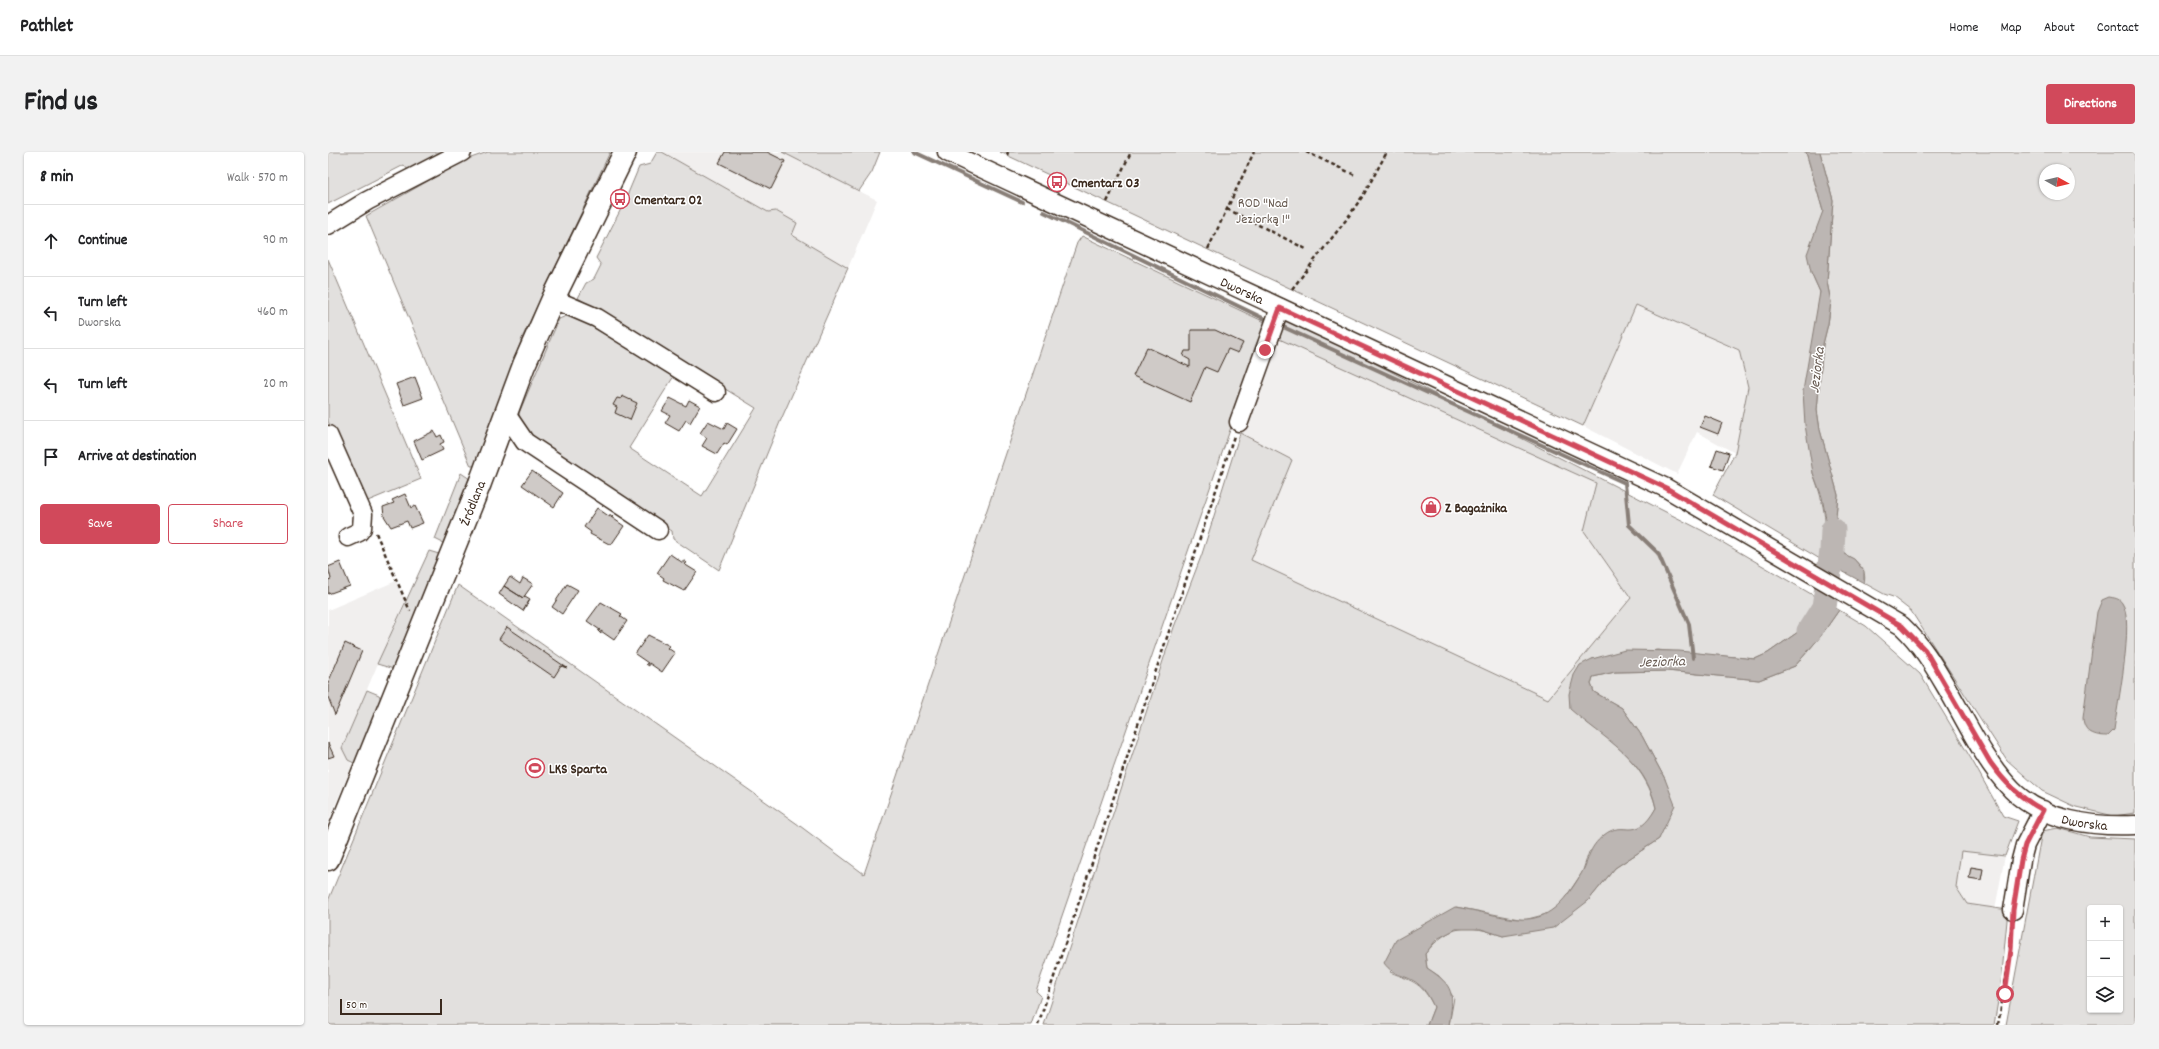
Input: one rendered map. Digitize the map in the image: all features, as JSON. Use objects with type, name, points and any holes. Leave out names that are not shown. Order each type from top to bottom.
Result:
[{"type":"main road","name":"Źródlana","points":[[328,859],[480,483],[524,365],[553,299],[625,152]]},
{"type":"street","points":[[328,225],[367,201],[462,152]]},
{"type":"street","name":"Dworska","points":[[947,152],[1666,488],[1902,626],[1925,650],[1990,762],[2002,778],[2028,802],[2043,810],[2098,825],[2135,825]]},
{"type":"street","points":[[553,299],[597,318],[716,392]]},
{"type":"street","points":[[1239,422],[1280,308]]},
{"type":"street","points":[[506,414],[525,442],[658,530]]},
{"type":"street","points":[[328,435],[362,514],[364,522],[359,532],[348,537]]},
{"type":"street","points":[[2013,910],[2021,860],[2027,840],[2043,810]]},
{"type":"path","points":[[1107,202],[1131,152]]},
{"type":"path","points":[[1208,249],[1254,152]]},
{"type":"path","points":[[1306,152],[1355,175]]},
{"type":"path","points":[[1292,289],[1346,220],[1387,152]]},
{"type":"path","points":[[1227,209],[1306,249]]},
{"type":"path","points":[[1038,1025],[1239,422]]},
{"type":"path","points":[[364,522],[370,519],[412,617]]},
{"type":"path","points":[[1998,1025],[2011,950],[2013,910]]},
{"type":"shaded area","points":[[662,152],[782,152],[877,200],[848,268],[791,235],[796,223],[776,211],[768,212]]},
{"type":"shaded area","points":[[1636,305],[1739,351],[1748,387],[1735,453],[1697,432],[1677,474],[1583,426]]},
{"type":"shaded area","name":"Z Bagażnika","points":[[1277,338],[1596,483],[1584,531],[1631,598],[1548,699],[1251,560],[1292,460],[1240,433]]},
{"type":"shaded area","points":[[396,581],[405,600],[342,748],[352,765],[328,822],[328,610]]},
{"type":"shaded area","points":[[1961,851],[2005,856],[1995,909],[1967,904],[1956,887]]},
{"type":"green space","points":[[328,152],[441,152],[408,170],[404,165],[328,204]]},
{"type":"green space","points":[[488,152],[610,152],[523,336],[474,466],[471,466],[366,216],[465,160]]},
{"type":"green space","points":[[657,152],[662,152],[768,212],[776,211],[797,223],[792,235],[848,268],[780,422],[719,570],[673,539],[672,531],[527,435],[521,424],[519,413],[559,319],[571,314],[674,376],[629,448],[702,496],[756,408],[578,298],[586,283],[594,279],[601,265],[596,258],[624,203],[639,167],[650,164]]},
{"type":"green space","points":[[782,152],[880,152],[872,172],[859,191]]},
{"type":"green space","name":"ROD \"Nad Jeziorką 1\"","points":[[1000,152],[1806,152],[1823,211],[1811,272],[1820,292],[1813,473],[1821,496],[1825,517],[1825,562],[1713,495],[1735,453],[1748,387],[1739,350],[1636,305],[1583,426]]},
{"type":"green space","points":[[1820,152],[2135,152],[2135,813],[2114,816],[2076,807],[2042,791],[2007,760],[1911,611],[1893,597],[1884,594],[1864,583],[1864,573],[1860,565],[1844,554],[1837,538],[1836,516],[1838,495],[1820,430],[1817,410],[1823,344],[1831,302],[1827,282],[1833,200]]},
{"type":"green space","points":[[1082,236],[1267,323],[1036,991],[1041,996],[1031,1025],[331,1025],[328,1023],[328,901],[458,585],[796,823],[864,874],[1077,243]]},
{"type":"green space","points":[[328,259],[421,479],[363,503],[328,421]]},
{"type":"green space","points":[[1284,320],[1290,320],[1703,531],[1818,598],[1798,632],[1768,653],[1755,659],[1657,650],[1592,659],[1586,722],[1609,739],[1638,769],[1652,794],[1656,808],[1648,822],[1637,830],[1621,829],[1589,852],[1582,873],[1561,904],[1547,914],[1524,920],[1456,907],[1390,972],[1412,981],[1426,993],[1434,1007],[1427,1025],[1044,1025],[1174,627],[1202,554],[1240,433],[1292,460],[1251,560],[1548,699],[1631,598],[1584,531],[1596,483],[1277,338]]},
{"type":"green space","points":[[461,473],[470,479],[443,543],[435,539]]},
{"type":"green space","points":[[429,551],[439,554],[440,557],[394,669],[377,664]]},
{"type":"green space","points":[[1839,610],[1866,626],[1920,674],[1973,762],[2003,816],[2018,821],[2005,856],[1961,851],[1956,887],[1967,904],[2008,910],[2001,983],[1994,1025],[1449,1025],[1454,998],[1439,976],[1427,968],[1425,954],[1443,936],[1460,929],[1470,928],[1480,929],[1503,936],[1588,901],[1615,868],[1659,839],[1665,779],[1642,736],[1622,708],[1594,692],[1591,684],[1593,677],[1615,672],[1667,671],[1759,680],[1795,666],[1820,637]]},
{"type":"green space","points":[[367,690],[379,695],[381,699],[356,764],[348,760],[342,748]]},
{"type":"green space","points":[[2058,828],[2090,837],[2135,839],[2135,1025],[2006,1025],[2042,831]]},
{"type":"water","points":[[1806,152],[1820,152],[1833,200],[1827,282],[1831,302],[1823,344],[1817,410],[1820,430],[1838,495],[1836,516],[1837,538],[1844,554],[1854,559],[1864,571],[1864,583],[1825,562],[1827,525],[1822,497],[1813,473],[1805,425],[1803,391],[1820,292],[1811,272],[1807,254],[1823,211]]},
{"type":"water","points":[[2109,597],[2121,601],[2126,612],[2127,627],[2124,664],[2114,730],[2108,736],[2091,733],[2086,727],[2083,718],[2097,612],[2102,600]]},
{"type":"water","points":[[1818,598],[1839,610],[1820,637],[1795,666],[1759,680],[1667,671],[1615,672],[1593,677],[1591,684],[1594,692],[1622,708],[1642,736],[1665,779],[1675,805],[1659,839],[1615,868],[1588,901],[1553,928],[1503,936],[1481,929],[1456,929],[1437,939],[1425,954],[1427,968],[1443,980],[1448,986],[1452,998],[1452,1006],[1449,1025],[1427,1025],[1434,1007],[1426,992],[1414,981],[1396,974],[1384,963],[1396,940],[1455,907],[1512,918],[1527,919],[1541,916],[1554,908],[1567,895],[1584,869],[1594,845],[1598,840],[1611,830],[1630,829],[1642,825],[1649,819],[1656,808],[1651,791],[1643,776],[1633,763],[1622,751],[1570,709],[1569,694],[1574,675],[1580,665],[1592,659],[1625,650],[1679,651],[1755,659],[1768,653],[1798,632]]},
{"type":"building","points":[[725,152],[767,152],[785,161],[771,189],[719,163]]},
{"type":"building","points":[[1191,330],[1215,330],[1243,343],[1238,353],[1228,349],[1217,372],[1205,367],[1190,402],[1133,376],[1147,347],[1190,367],[1190,360],[1183,356],[1185,351],[1191,351]]},
{"type":"building","points":[[415,377],[423,398],[404,405],[396,384]]},
{"type":"building","points":[[622,396],[637,403],[630,420],[615,413],[617,407],[613,405],[617,398],[621,399]]},
{"type":"building","points":[[670,398],[686,406],[689,400],[700,406],[690,423],[686,420],[679,431],[665,423],[670,415],[662,411]]},
{"type":"building","points":[[1705,416],[1722,423],[1718,434],[1700,427]]},
{"type":"building","points":[[708,421],[724,429],[727,423],[737,429],[727,445],[724,443],[717,454],[702,446],[707,438],[700,433]]},
{"type":"building","points":[[434,431],[437,437],[441,435],[444,442],[440,444],[443,450],[422,460],[414,441]]},
{"type":"building","points":[[1717,449],[1729,453],[1723,470],[1711,466]]},
{"type":"building","points":[[532,471],[563,493],[554,507],[522,485]]},
{"type":"building","points":[[405,494],[411,508],[415,506],[423,523],[410,528],[407,521],[391,527],[384,516],[383,507],[394,503],[392,500]]},
{"type":"building","points":[[597,508],[610,517],[610,514],[613,517],[611,517],[624,526],[611,545],[590,534],[591,532],[584,527]]},
{"type":"building","points":[[670,554],[683,563],[683,560],[687,563],[684,564],[697,572],[684,591],[663,580],[664,578],[657,573]]},
{"type":"building","points":[[340,562],[350,586],[328,594],[328,580],[331,579],[328,567]]},
{"type":"building","points":[[510,577],[520,584],[523,578],[533,584],[523,598],[504,586]]},
{"type":"building","points":[[567,584],[578,590],[562,614],[552,607]]},
{"type":"building","points":[[504,586],[523,598],[525,596],[530,599],[523,611],[499,594]]},
{"type":"building","points":[[601,602],[622,614],[620,616],[627,621],[614,640],[601,631],[601,634],[598,631],[600,630],[587,621]]},
{"type":"building","points":[[507,627],[567,668],[561,666],[554,677],[499,639]]},
{"type":"building","points":[[648,635],[670,646],[668,648],[675,653],[662,672],[649,663],[649,666],[646,664],[648,663],[635,654]]},
{"type":"building","points":[[345,643],[362,651],[335,715],[328,697],[328,683]]},
{"type":"building","points":[[328,743],[334,756],[328,758]]},
{"type":"building","points":[[1971,867],[1983,869],[1981,880],[1969,878]]},
{"type":"waterway","points":[[914,152],[1022,202]]},
{"type":"waterway","points":[[1044,212],[1267,320]]},
{"type":"waterway","points":[[1281,326],[1625,483],[1629,525],[1658,553],[1689,624],[1693,658]]},
{"type":"waterway","name":"Jeziorka","points":[[1809,631],[1824,607],[1832,551],[1833,530]]},
{"type":"place","name":"Cmentarz 03","points":[[1057,182]]},
{"type":"place","name":"Cmentarz 02","points":[[620,199]]},
{"type":"place","name":"Z Bagażnika","points":[[1431,507]]},
{"type":"place","name":"LKS Sparta","points":[[535,768]]},
{"type":"route","points":[[1265,350],[1280,308],[1666,488],[1902,626],[1925,650],[1990,762],[2002,778],[2013,791],[2028,802],[2043,810],[2025,845],[2021,860],[2013,910],[2011,950],[2005,994]]}]
